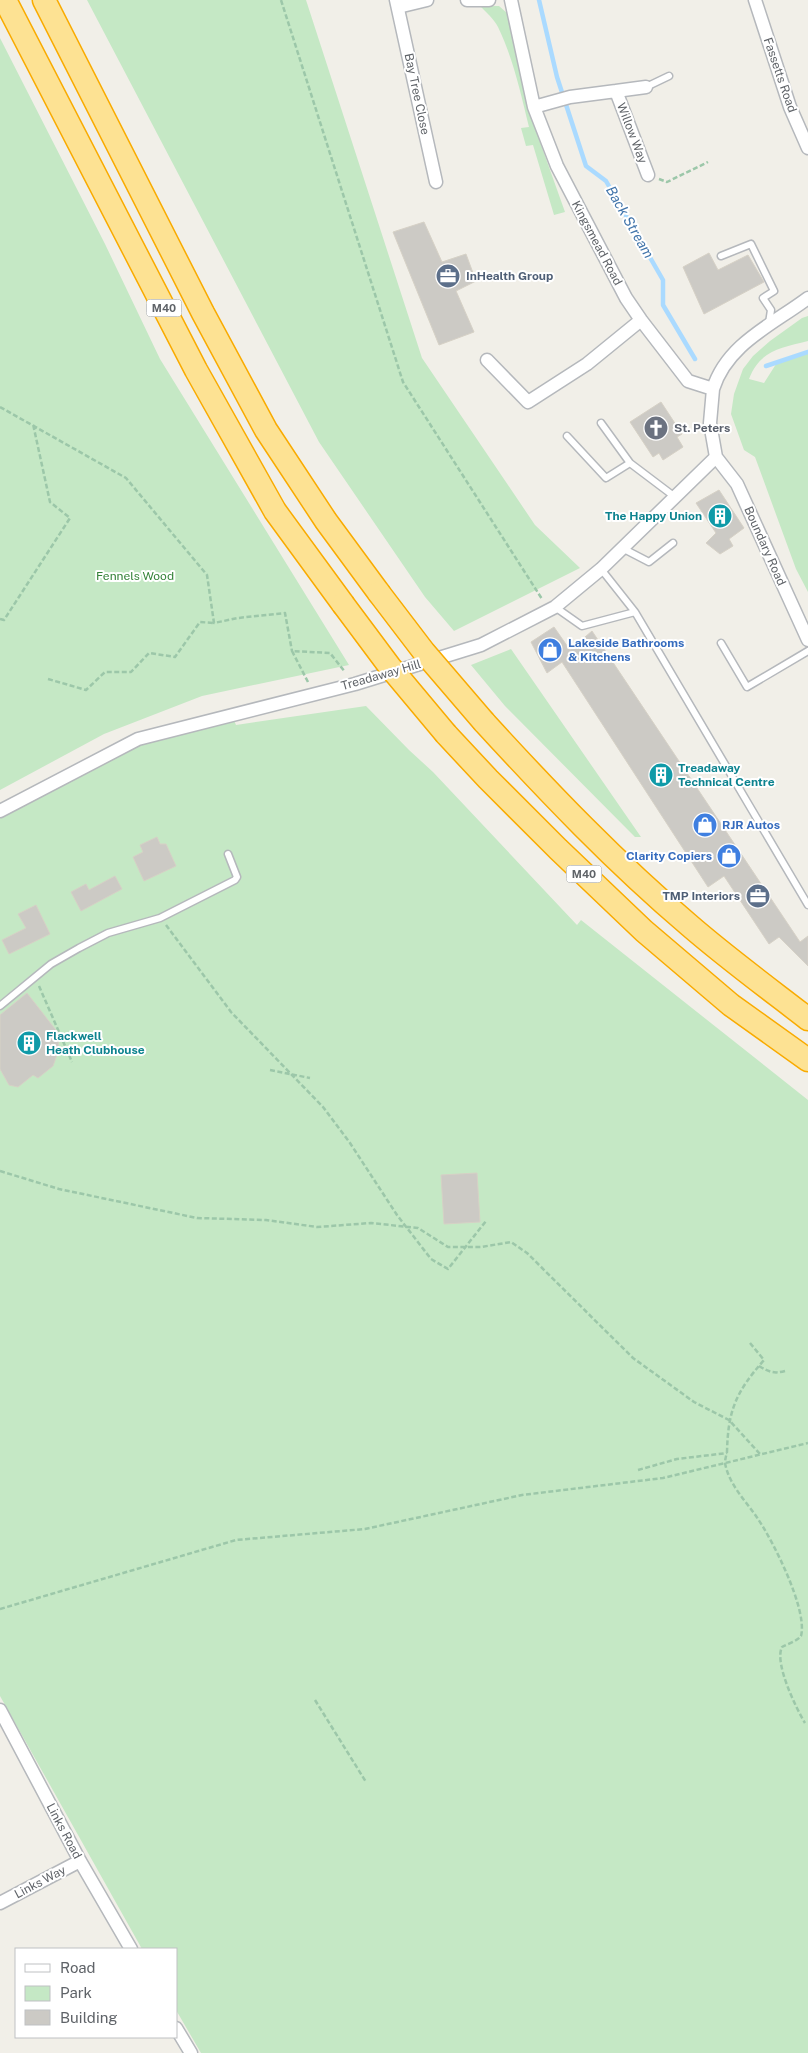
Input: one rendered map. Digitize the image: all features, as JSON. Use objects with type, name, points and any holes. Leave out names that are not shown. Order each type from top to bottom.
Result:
[{"type":"highway","name":"M40","points":[[5,0],[192,361],[256,478],[275,510],[390,667],[446,734],[488,779],[558,849],[644,930],[731,1005],[808,1060]]},
{"type":"highway","name":"M40","points":[[44,0],[203,313],[266,430],[326,521],[378,593],[424,652],[484,722],[537,779],[629,870],[688,925],[808,1018]]},
{"type":"street","name":"Bay Tree Close","points":[[427,0],[397,3],[436,182]]},
{"type":"street","points":[[467,0],[489,0]]},
{"type":"street","name":"Kingsmead Road","points":[[511,0],[534,107],[557,166],[626,298],[641,320],[688,381],[712,389]]},
{"type":"street","name":"Fassetts Road","points":[[755,0],[790,108],[808,148]]},
{"type":"street","name":"Willow Way","points":[[534,107],[570,97],[646,87]]},
{"type":"street","name":"Willow Way","points":[[616,91],[648,175]]},
{"type":"street","points":[[716,457],[710,423],[712,389],[718,372],[750,337],[808,298]]},
{"type":"street","points":[[487,360],[528,402],[587,364],[641,320]]},
{"type":"street","name":"Treadaway Hill","points":[[0,811],[138,739],[356,684],[481,645],[552,609],[602,569],[716,457]]},
{"type":"street","name":"Boundary Road","points":[[716,457],[737,484],[808,640]]},
{"type":"street","name":"Links Road","points":[[0,1710],[80,1861],[130,1948]]},
{"type":"street","name":"Links Way","points":[[0,1904],[80,1861]]},
{"type":"street","points":[[178,2031],[191,2053]]},
{"type":"lane","points":[[646,87],[669,76]]},
{"type":"lane","points":[[721,256],[750,244],[774,291],[763,298],[771,310],[769,324]]},
{"type":"lane","points":[[601,423],[630,463],[675,496]]},
{"type":"lane","points":[[567,436],[606,478],[630,463]]},
{"type":"lane","points":[[622,548],[649,562],[672,543]]},
{"type":"lane","points":[[602,569],[634,612],[808,905]]},
{"type":"lane","points":[[552,609],[582,626],[634,612]]},
{"type":"lane","points":[[721,644],[747,687],[808,651]]},
{"type":"lane","points":[[0,1006],[52,964],[108,934],[160,918],[235,880],[237,877],[228,854]]},
{"type":"path","points":[[281,0],[403,382],[552,609]]},
{"type":"path","points":[[648,175],[667,182],[708,162]]},
{"type":"path","points":[[0,407],[126,478],[207,575],[214,623]]},
{"type":"path","points":[[0,618],[4,620],[70,518],[50,502],[33,424]]},
{"type":"path","points":[[48,679],[86,690],[105,672],[131,672],[149,653],[175,657],[200,622],[214,623],[238,618],[285,613],[292,651],[314,695]]},
{"type":"path","points":[[292,651],[330,653],[356,684]]},
{"type":"path","points":[[160,918],[175,935],[231,1012],[323,1108],[350,1143],[406,1227],[430,1259],[448,1269],[486,1221]]},
{"type":"path","points":[[36,978],[72,1062]]},
{"type":"path","points":[[270,1070],[310,1078]]},
{"type":"path","points":[[0,1171],[59,1189],[197,1218],[266,1220],[317,1227],[370,1223],[418,1228],[448,1247],[481,1247],[511,1242],[527,1253],[633,1358],[694,1402],[729,1420],[760,1454]]},
{"type":"path","points":[[750,1343],[764,1360],[734,1401],[729,1420],[725,1463],[736,1490],[767,1533],[791,1575],[801,1599]]},
{"type":"path","points":[[759,1366],[777,1374],[785,1371]]},
{"type":"path","points":[[0,1609],[236,1540],[365,1529],[522,1496],[663,1478],[808,1443]]},
{"type":"path","points":[[638,1470],[677,1459],[727,1453]]},
{"type":"path","points":[[804,1614],[804,1627],[801,1636],[782,1647],[779,1657],[789,1689],[805,1723]]},
{"type":"path","points":[[315,1700],[366,1782]]},
{"type":"green space","points":[[87,0],[306,0],[422,358],[535,525],[580,568],[454,631],[425,597],[319,442]]},
{"type":"green space","points":[[480,6],[499,6],[507,13],[529,111],[565,212],[554,215],[533,145],[526,146],[521,128],[529,127],[508,51],[496,24]]},
{"type":"green space","name":"Fennels Wood","points":[[0,38],[105,244],[160,359],[349,665],[202,696],[104,734],[0,790]]},
{"type":"green space","points":[[808,316],[808,341],[780,348],[765,356],[754,369],[749,379],[764,383],[778,361],[808,352],[808,592],[796,569],[755,457],[744,450],[731,414],[734,394],[743,369],[753,356],[770,341],[802,318]]},
{"type":"green space","points":[[511,649],[641,837],[635,837],[505,706],[471,665]]},
{"type":"green space","points":[[366,706],[433,772],[577,925],[581,920],[808,1100],[808,2053],[201,2053],[178,2013],[178,1948],[141,1948],[0,1696],[0,813],[126,747],[233,718],[236,725]]},
{"type":"building","points":[[424,222],[442,262],[466,254],[476,281],[456,291],[474,332],[439,345],[393,232]]},
{"type":"building","points":[[709,253],[718,270],[748,255],[764,282],[704,314],[683,267]]},
{"type":"building","name":"St. Peters","points":[[661,402],[682,434],[677,437],[683,447],[663,460],[659,453],[653,457],[630,422]]},
{"type":"building","name":"The Happy Union","points":[[719,490],[744,528],[729,539],[733,546],[720,554],[706,543],[716,533],[696,503]]},
{"type":"building","name":"Treadaway Technical Centre","points":[[554,627],[570,650],[592,631],[800,942],[808,936],[808,966],[779,937],[769,944],[724,876],[708,887],[562,662],[547,673],[531,642]]},
{"type":"building","points":[[157,837],[160,844],[166,844],[176,866],[144,881],[133,857],[143,852],[140,845]]},
{"type":"building","points":[[115,876],[122,889],[81,911],[71,892],[86,884],[89,890]]},
{"type":"building","points":[[36,905],[50,934],[9,954],[2,940],[26,928],[18,914]]},
{"type":"building","name":"Flackwell Heath Clubhouse","points":[[27,993],[59,1034],[58,1052],[53,1066],[38,1078],[33,1075],[18,1087],[9,1085],[0,1069],[0,1015]]},
{"type":"building","points":[[477,1173],[480,1222],[444,1224],[441,1175]]},
{"type":"waterway","name":"Back Stream","points":[[539,0],[557,77],[586,166],[606,181],[663,280],[663,305],[695,359]]},
{"type":"waterway","points":[[766,366],[808,352]]},
{"type":"place","name":"InHealth Group","points":[[448,276]]},
{"type":"place","name":"St. Peters","points":[[656,428]]},
{"type":"place","name":"The Happy Union","points":[[720,516]]},
{"type":"place","name":"Lakeside Bathrooms & Kitchens","points":[[550,650]]},
{"type":"place","name":"Treadaway Technical Centre","points":[[661,775]]},
{"type":"place","name":"RJR Autos","points":[[705,825]]},
{"type":"place","name":"Clarity Copiers","points":[[729,856]]},
{"type":"place","name":"TMP Interiors","points":[[758,896]]},
{"type":"place","name":"Flackwell Heath Clubhouse","points":[[29,1043]]}]
